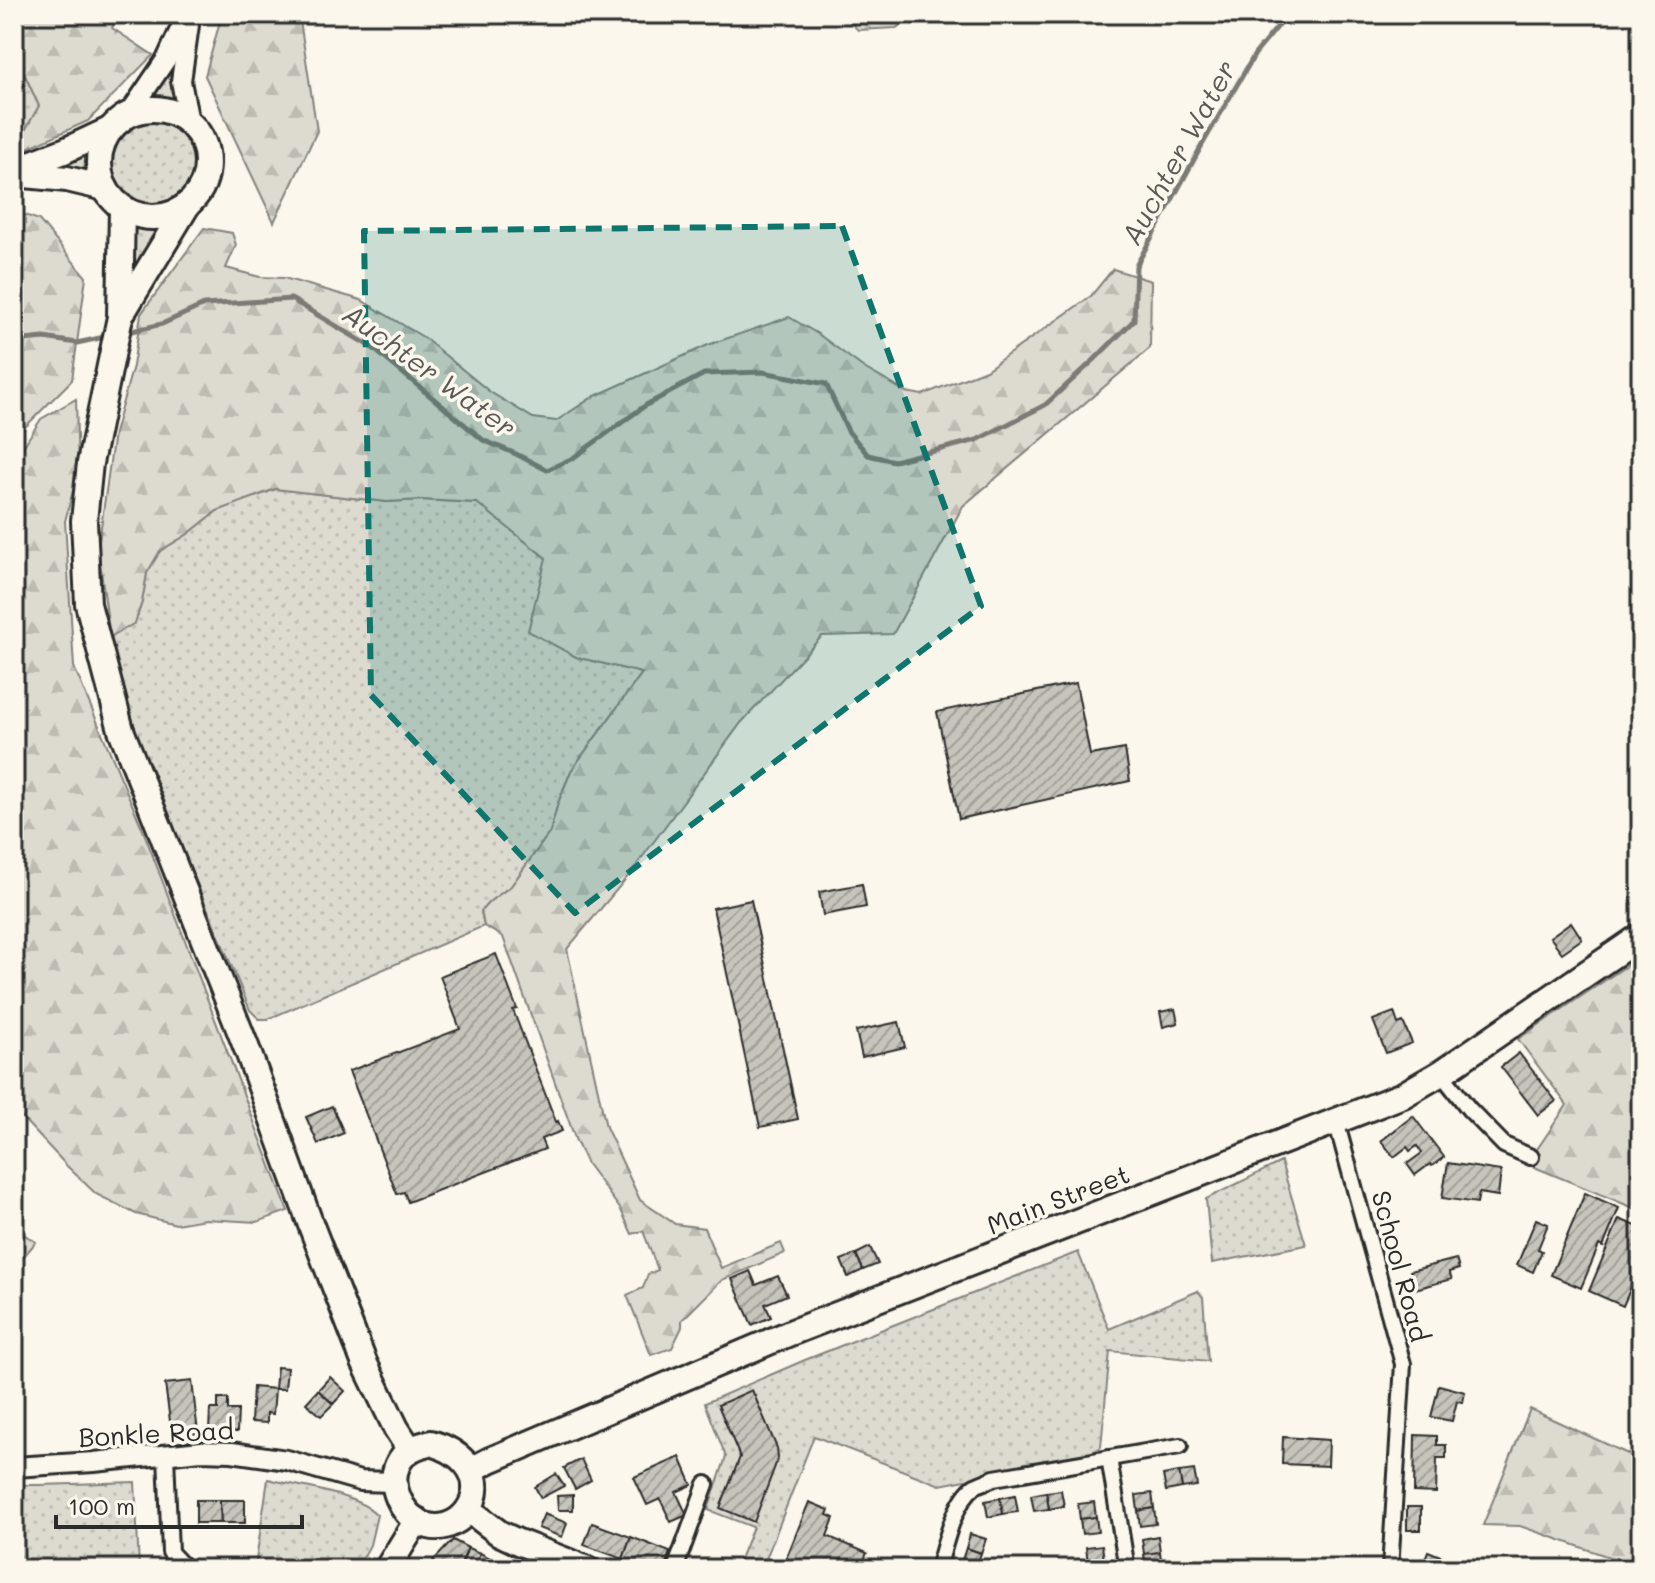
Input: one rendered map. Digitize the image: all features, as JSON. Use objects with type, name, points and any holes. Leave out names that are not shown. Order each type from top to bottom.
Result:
[{"type":"main road","points":[[120,317],[188,204],[197,195],[207,171],[207,153],[201,136],[178,114],[150,108],[121,118],[101,143],[98,159],[99,174],[112,199],[122,208],[138,215],[156,217],[173,213],[188,204]]},
{"type":"main road","points":[[14,172],[109,130]]},
{"type":"main road","points":[[14,172],[105,188]]},
{"type":"main road","points":[[122,208],[120,317],[90,463],[84,521],[88,604],[121,730],[247,1049],[364,1362],[410,1450]]},
{"type":"main road","name":"Main Street","points":[[471,1470],[790,1333],[1403,1095],[1441,1073],[1641,936]]},
{"type":"main road","points":[[421,1444],[441,1446],[463,1459],[471,1470],[476,1487],[469,1510],[453,1523],[427,1525],[400,1504],[393,1482],[400,1461],[410,1450],[421,1444]]},
{"type":"main road","points":[[469,1510],[499,1533],[587,1569]]},
{"type":"main road","points":[[387,1569],[417,1520]]},
{"type":"street","points":[[129,114],[167,58],[189,14]]},
{"type":"street","points":[[189,14],[181,81],[189,122]]},
{"type":"street","points":[[1441,1073],[1469,1109],[1504,1145],[1531,1157]]},
{"type":"street","name":"School Road","points":[[1336,1121],[1403,1364],[1390,1569]]},
{"type":"street","points":[[938,1569],[952,1523],[965,1496],[976,1486],[994,1478],[1180,1446]]},
{"type":"street","name":"Bonkle Road","points":[[14,1467],[217,1451],[287,1460],[360,1481],[393,1482]]},
{"type":"street","points":[[166,1455],[170,1552],[186,1569]]},
{"type":"street","points":[[1109,1458],[1127,1569]]},
{"type":"street","points":[[675,1569],[706,1484]]},
{"type":"highlighted area","points":[[842,226],[981,606],[575,913],[371,695],[364,231]]},
{"type":"green space","points":[[14,14],[119,14],[112,28],[153,55],[88,121],[14,154],[39,106],[14,51]]},
{"type":"green space","points":[[222,14],[299,14],[317,131],[274,222],[205,76]]},
{"type":"green space","points":[[842,14],[924,14],[896,28],[858,30]]},
{"type":"green space","points":[[14,51],[39,106],[14,150]]},
{"type":"green space","points":[[167,70],[170,71],[176,103],[148,97]]},
{"type":"green space","points":[[154,120],[171,124],[185,133],[194,147],[198,164],[194,181],[185,195],[171,204],[154,208],[137,204],[123,195],[114,181],[110,164],[114,147],[123,133],[137,124]]},
{"type":"green space","points":[[91,145],[86,175],[54,167]]},
{"type":"green space","points":[[14,211],[39,220],[86,277],[72,380],[14,438]]},
{"type":"green space","points":[[127,219],[160,229],[134,267],[129,266]]},
{"type":"green space","points":[[204,228],[232,233],[236,245],[226,268],[260,277],[284,278],[361,300],[423,337],[490,392],[533,418],[556,421],[593,397],[708,345],[789,317],[864,368],[906,392],[922,395],[986,370],[1091,296],[1113,269],[1151,281],[1150,348],[963,506],[893,634],[822,636],[741,723],[630,874],[567,949],[606,1127],[640,1200],[675,1224],[704,1228],[721,1268],[781,1243],[785,1253],[722,1280],[682,1320],[672,1348],[651,1355],[627,1295],[643,1288],[648,1274],[658,1270],[643,1231],[632,1234],[621,1210],[587,1164],[503,937],[484,926],[481,911],[511,886],[550,832],[571,771],[642,673],[576,657],[528,631],[546,558],[477,503],[387,502],[275,489],[217,511],[160,551],[147,573],[135,623],[110,637],[98,549],[114,433],[133,366],[141,314]]},
{"type":"green space","points":[[76,399],[78,472],[65,521],[74,667],[143,830],[288,1211],[257,1222],[205,1219],[176,1224],[136,1214],[96,1194],[14,1109],[14,461],[41,419]]},
{"type":"green space","points":[[276,489],[387,502],[478,503],[546,558],[576,657],[642,673],[571,771],[550,832],[511,886],[481,911],[484,926],[268,1019],[259,1019],[250,1010],[150,772],[127,704],[110,637],[135,622],[147,573],[160,551],[217,511]]},
{"type":"green space","points":[[1641,956],[1641,1211],[1527,1164],[1567,1105],[1518,1039]]},
{"type":"green space","points":[[1281,1162],[1306,1245],[1212,1263],[1206,1199]]},
{"type":"green space","points":[[14,1228],[36,1242],[14,1268]]},
{"type":"green space","points":[[1078,1252],[1109,1329],[1198,1291],[1203,1297],[1208,1361],[1110,1351],[1101,1447],[1084,1457],[940,1485],[814,1436],[762,1569],[736,1569],[753,1527],[708,1510],[726,1457],[705,1403]]},
{"type":"green space","points":[[1530,1409],[1641,1460],[1641,1568],[1520,1526],[1483,1525]]},
{"type":"green space","points":[[268,1479],[342,1496],[377,1515],[370,1545],[357,1569],[255,1567]]},
{"type":"green space","points":[[135,1482],[139,1569],[14,1569],[14,1485]]},
{"type":"building","points":[[1076,683],[1090,755],[1125,749],[1130,781],[959,819],[937,712]]},
{"type":"building","points":[[862,884],[866,907],[823,915],[819,892]]},
{"type":"building","points":[[751,900],[798,1119],[760,1127],[713,908]]},
{"type":"building","points":[[1571,922],[1582,939],[1562,953],[1550,937]]},
{"type":"building","points":[[496,954],[517,1009],[513,1010],[562,1131],[541,1139],[545,1149],[408,1202],[404,1192],[397,1194],[349,1071],[460,1029],[440,976]]},
{"type":"building","points":[[1175,1009],[1178,1023],[1163,1027],[1160,1012]]},
{"type":"building","points":[[1394,1012],[1398,1024],[1403,1022],[1412,1043],[1386,1053],[1373,1020]]},
{"type":"building","points":[[899,1022],[905,1047],[862,1057],[856,1031]]},
{"type":"building","points":[[1519,1053],[1556,1101],[1538,1115],[1501,1067]]},
{"type":"building","points":[[332,1106],[344,1133],[318,1144],[306,1117]]},
{"type":"building","points":[[1413,1116],[1444,1157],[1415,1175],[1407,1164],[1422,1153],[1417,1146],[1410,1151],[1407,1147],[1394,1157],[1381,1141]]},
{"type":"building","points":[[1448,1163],[1501,1171],[1498,1196],[1479,1193],[1477,1203],[1442,1198]]},
{"type":"building","points":[[1585,1193],[1619,1208],[1581,1288],[1551,1275]]},
{"type":"building","points":[[1536,1219],[1548,1224],[1533,1272],[1517,1265]]},
{"type":"building","points":[[1619,1219],[1641,1228],[1641,1264],[1623,1306],[1589,1291]]},
{"type":"building","points":[[870,1247],[878,1264],[863,1270],[856,1254]]},
{"type":"building","points":[[856,1254],[863,1270],[848,1277],[841,1260]]},
{"type":"building","points":[[1456,1259],[1459,1269],[1449,1272],[1452,1279],[1415,1289],[1410,1271]]},
{"type":"building","points":[[750,1271],[756,1285],[778,1276],[787,1295],[765,1304],[771,1317],[752,1325],[732,1279]]},
{"type":"building","points":[[277,1367],[287,1368],[285,1389],[275,1389]]},
{"type":"building","points":[[330,1377],[345,1391],[333,1404],[318,1390]]},
{"type":"building","points":[[192,1381],[198,1433],[172,1436],[165,1384]]},
{"type":"building","points":[[1439,1385],[1465,1392],[1463,1402],[1457,1401],[1452,1421],[1431,1417]]},
{"type":"building","points":[[253,1387],[275,1389],[273,1414],[267,1413],[267,1423],[251,1422]]},
{"type":"building","points":[[318,1390],[333,1404],[321,1416],[306,1403]]},
{"type":"building","points":[[752,1390],[777,1448],[778,1458],[754,1522],[720,1508],[740,1457],[718,1405]]},
{"type":"building","points":[[218,1399],[228,1399],[228,1410],[238,1410],[237,1432],[209,1432],[210,1409],[218,1409]]},
{"type":"building","points":[[1415,1435],[1437,1436],[1437,1445],[1446,1445],[1446,1458],[1437,1458],[1436,1493],[1414,1492]]},
{"type":"building","points":[[1283,1437],[1329,1440],[1328,1466],[1282,1464]]},
{"type":"building","points":[[680,1457],[692,1485],[676,1492],[687,1515],[671,1522],[660,1499],[647,1505],[634,1477]]},
{"type":"building","points":[[581,1459],[591,1480],[575,1489],[564,1468]]},
{"type":"building","points":[[1194,1470],[1197,1486],[1182,1488],[1179,1472]]},
{"type":"building","points":[[1179,1472],[1182,1488],[1166,1491],[1163,1475]]},
{"type":"building","points":[[556,1474],[564,1486],[541,1498],[535,1487]]},
{"type":"building","points":[[1061,1490],[1064,1506],[1049,1509],[1046,1492]]},
{"type":"building","points":[[1046,1492],[1049,1509],[1034,1511],[1031,1495]]},
{"type":"building","points":[[1152,1493],[1154,1508],[1138,1511],[1136,1495]]},
{"type":"building","points":[[573,1495],[573,1510],[558,1510],[557,1496]]},
{"type":"building","points":[[1015,1495],[1018,1512],[1003,1514],[1000,1498]]},
{"type":"building","points":[[1000,1498],[1003,1514],[988,1517],[985,1501]]},
{"type":"building","points":[[196,1500],[220,1500],[221,1523],[196,1523]]},
{"type":"building","points":[[220,1500],[245,1500],[245,1523],[221,1523]]},
{"type":"building","points":[[809,1502],[829,1510],[827,1515],[834,1518],[827,1536],[867,1553],[860,1569],[782,1569]]},
{"type":"building","points":[[1094,1502],[1096,1517],[1080,1519],[1078,1504]]},
{"type":"building","points":[[1407,1507],[1421,1507],[1421,1530],[1407,1530]]},
{"type":"building","points":[[1154,1508],[1156,1524],[1140,1526],[1138,1511]]},
{"type":"building","points":[[544,1514],[567,1523],[562,1537],[538,1528]]},
{"type":"building","points":[[1096,1517],[1098,1532],[1082,1534],[1080,1519]]},
{"type":"building","points":[[592,1523],[631,1537],[623,1559],[584,1545]]},
{"type":"building","points":[[970,1534],[986,1539],[981,1553],[966,1548]]},
{"type":"building","points":[[1158,1536],[1160,1552],[1144,1554],[1142,1539]]},
{"type":"building","points":[[631,1537],[670,1552],[664,1569],[650,1569],[623,1559]]},
{"type":"building","points":[[453,1540],[468,1548],[459,1569],[441,1569],[433,1561]]},
{"type":"building","points":[[1102,1545],[1104,1560],[1088,1563],[1086,1547]]},
{"type":"building","points":[[468,1548],[480,1553],[474,1569],[459,1569]]},
{"type":"building","points":[[966,1548],[981,1553],[976,1568],[961,1563]]},
{"type":"building","points":[[1428,1551],[1458,1563],[1456,1569],[1421,1569]]},
{"type":"building","points":[[1160,1552],[1162,1567],[1146,1569],[1144,1554]]},
{"type":"building","points":[[480,1553],[492,1559],[488,1569],[474,1569]]},
{"type":"building","points":[[1104,1560],[1105,1569],[1089,1569],[1088,1563]]},
{"type":"building","points":[[1481,1561],[1495,1566],[1494,1569],[1477,1569]]},
{"type":"building","points":[[500,1562],[520,1569],[497,1569]]},
{"type":"waterway","name":"Auchter Water","points":[[123,333],[162,324],[204,305],[291,299],[373,348],[483,440],[547,470],[573,458],[646,405],[704,374],[763,372],[826,384],[848,431],[868,455],[894,461],[977,440],[1045,405],[1134,320],[1136,266],[1255,54],[1288,14]]},
{"type":"waterway","name":"Auchter Water","points":[[14,341],[44,338],[77,343],[109,336]]}]
